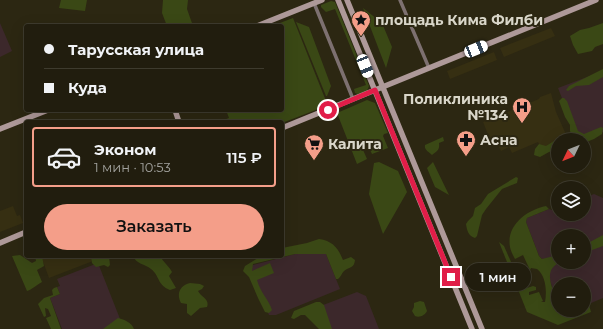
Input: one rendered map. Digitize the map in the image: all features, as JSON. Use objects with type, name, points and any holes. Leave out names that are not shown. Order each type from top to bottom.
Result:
[{"type":"main road","points":[[262,24],[322,0]]},
{"type":"main road","points":[[338,0],[472,329]]},
{"type":"main road","points":[[348,0],[482,329]]},
{"type":"main road","points":[[284,127],[596,0]]},
{"type":"main road","points":[[0,129],[43,112]]},
{"type":"main road","points":[[0,243],[24,233]]},
{"type":"street","points":[[400,0],[429,68]]},
{"type":"street","points":[[314,3],[353,99]]},
{"type":"shaded area","points":[[0,23],[12,51],[0,57]]},
{"type":"shaded area","points":[[551,28],[555,36],[504,57],[500,48]]},
{"type":"shaded area","points":[[494,52],[497,60],[450,79],[447,71]]},
{"type":"shaded area","points":[[603,71],[603,132],[591,137],[591,133],[576,133],[558,88]]},
{"type":"shaded area","name":"Поликлиника №134","points":[[551,93],[556,112],[565,133],[551,133],[551,146],[542,150],[538,142],[512,153],[509,147],[501,151],[495,140],[491,142],[483,122],[539,99],[540,97]]},
{"type":"shaded area","points":[[594,194],[603,198],[603,241],[591,245],[591,229],[551,229],[551,258],[542,259],[539,256],[526,222],[527,218],[549,209],[551,210],[551,221],[591,221],[591,195]]},
{"type":"shaded area","points":[[13,206],[17,216],[20,215],[23,223],[0,232],[0,211]]},
{"type":"shaded area","points":[[603,244],[603,298],[591,303],[591,277],[551,277],[551,284],[546,267],[551,265],[551,269],[591,269],[591,249]]},
{"type":"shaded area","points":[[295,254],[326,254],[340,289],[276,315],[269,315],[249,266]]},
{"type":"shaded area","points":[[42,258],[94,258],[93,261],[49,278]]},
{"type":"shaded area","points":[[98,263],[124,329],[62,329],[50,298],[60,294],[57,287],[60,286],[57,279]]},
{"type":"shaded area","points":[[357,292],[366,296],[379,329],[326,329],[318,307]]},
{"type":"green space","points":[[61,0],[87,0],[85,11],[59,8]]},
{"type":"green space","points":[[163,0],[188,0],[187,9],[192,24],[166,24],[162,13]]},
{"type":"green space","points":[[331,1],[335,2],[369,86],[367,91],[358,94],[355,93],[354,89],[366,85],[335,9],[326,12],[321,7],[321,5]]},
{"type":"green space","points":[[363,8],[382,23],[392,47],[386,68]]},
{"type":"green space","points":[[293,18],[326,101],[326,106],[284,122],[284,120],[224,120],[229,118],[227,112],[284,112],[284,24],[277,24]]},
{"type":"green space","points":[[296,22],[309,27],[331,86],[327,96],[326,96]]},
{"type":"green space","points":[[603,23],[603,44],[595,47],[592,51],[578,54],[570,36],[580,30]]},
{"type":"green space","points":[[603,69],[603,77],[589,85],[576,86],[568,91],[566,90],[569,86]]},
{"type":"green space","points":[[564,98],[567,101],[578,131],[582,133],[571,133],[570,125],[565,117],[559,101]]},
{"type":"green space","points":[[367,100],[375,103],[388,133],[384,134],[383,136],[388,148],[372,154],[366,141],[360,143],[367,159],[357,164],[337,113]]},
{"type":"green space","points":[[601,127],[603,128],[602,134],[591,140],[591,133],[586,133]]},
{"type":"green space","points":[[443,137],[444,141],[439,143],[439,149],[432,155],[426,150],[425,145]]},
{"type":"green space","points":[[551,143],[551,151],[540,157],[534,155],[535,149],[539,144],[546,146]]},
{"type":"green space","points":[[379,162],[398,171],[407,192],[383,234],[369,194],[374,163]]},
{"type":"green space","points":[[433,162],[449,195],[435,187],[427,168]]},
{"type":"green space","points":[[516,177],[518,178],[517,183],[502,189],[482,215],[477,236],[475,238],[471,236],[467,231],[466,224],[473,216],[475,208],[481,204],[488,194]]},
{"type":"green space","points":[[546,206],[549,209],[527,218],[526,222],[539,256],[542,259],[551,257],[552,269],[550,277],[551,317],[578,317],[558,325],[527,312],[499,242],[504,246],[522,287],[524,289],[533,286],[536,287],[536,290],[529,292],[529,295],[539,292],[543,301],[541,302],[545,302],[546,289],[540,272],[537,269],[531,268],[530,270],[523,255],[515,259],[510,249],[511,232],[515,225],[525,215]]},
{"type":"green space","points":[[603,235],[603,246],[591,250],[591,241]]},
{"type":"green space","points":[[319,239],[328,241],[339,252],[343,260],[351,257],[355,260],[354,265],[346,269],[338,279],[336,279],[326,254],[295,254],[284,257],[284,248]]},
{"type":"green space","points":[[20,255],[32,263],[36,261],[35,258],[42,258],[44,266],[37,270],[42,282],[27,291],[12,256]]},
{"type":"green space","points":[[91,258],[109,258],[110,265],[108,267],[104,265],[96,267],[92,263]]},
{"type":"green space","points":[[162,258],[172,272],[169,276],[176,288],[170,290],[163,286],[149,267],[134,259]]},
{"type":"green space","points":[[258,258],[278,258],[253,264],[252,271],[270,263],[274,273],[257,280],[272,310],[269,313],[265,312],[249,277],[243,271],[245,266]]},
{"type":"green space","points":[[190,283],[204,286],[198,291],[208,304],[207,307],[200,308],[191,316],[187,313],[187,304],[181,303],[179,296],[181,288]]},
{"type":"green space","points":[[57,287],[60,294],[50,298],[61,329],[51,329],[46,318],[51,316],[48,309],[45,308],[46,316],[44,317],[38,304],[44,298],[53,295],[52,290]]},
{"type":"green space","points":[[420,301],[424,302],[427,311],[422,316],[417,317],[412,311],[414,303]]},
{"type":"green space","points":[[316,302],[320,302],[324,305],[332,329],[319,329],[305,315],[301,315],[294,319],[291,318],[294,311]]},
{"type":"green space","points":[[118,318],[129,323],[134,329],[103,329]]},
{"type":"place","name":"площадь Кима Филби","points":[[361,37]]},
{"type":"place","name":"Поликлиника №134","points":[[522,124]]},
{"type":"place","name":"Асна","points":[[466,157]]},
{"type":"place","name":"Калита","points":[[314,161]]},
{"type":"route","points":[[328,110],[375,90],[451,277]]}]
